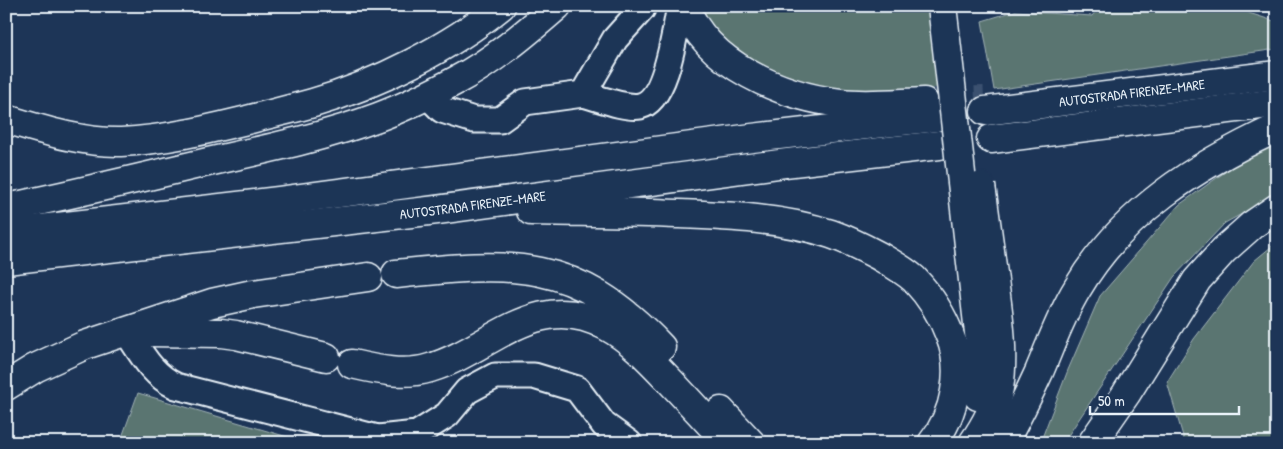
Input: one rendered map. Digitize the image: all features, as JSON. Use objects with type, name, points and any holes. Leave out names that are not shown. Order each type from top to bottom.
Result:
[{"type":"main road","points":[[6,119],[63,135],[90,139],[119,142],[171,138],[315,103],[365,84],[407,65],[454,39],[478,24],[501,6]]},
{"type":"main road","points":[[6,208],[321,134],[378,117],[458,80],[511,44],[557,6]]},
{"type":"main road","name":"AUTOSTRADA FIRENZE-MARE","points":[[6,233],[269,202],[742,140],[934,109],[839,103],[780,88],[748,74],[725,59],[696,29],[686,6]]},
{"type":"main road","points":[[942,6],[955,56],[980,252],[1001,348],[999,389],[987,422],[973,443]]},
{"type":"main road","points":[[955,56],[957,6]]},
{"type":"main road","name":"AUTOSTRADA FIRENZE-MARE","points":[[984,106],[1096,96],[1277,75]]},
{"type":"main road","name":"AUTOSTRADA FIRENZE-MARE","points":[[991,139],[1277,103]]},
{"type":"main road","points":[[1003,443],[1038,374],[1073,296],[1116,236],[1143,210],[1178,182],[1229,152],[1277,128]]},
{"type":"main road","name":"AUTOSTRADA FIRENZE-MARE","points":[[6,260],[437,210],[776,164],[938,145]]},
{"type":"main road","points":[[1092,443],[1126,394],[1198,280],[1224,250],[1252,225],[1277,208]]},
{"type":"main road","points":[[437,210],[637,212],[705,215],[794,225],[831,234],[863,247],[913,278],[934,304],[952,339],[955,355],[954,397],[948,418],[932,443]]},
{"type":"main road","points":[[952,443],[970,418],[977,401],[981,383],[980,252]]},
{"type":"main road","points":[[396,274],[460,268],[513,267],[556,275],[580,284],[598,294],[642,327],[751,443]]},
{"type":"main road","points":[[6,386],[35,368],[60,356],[212,303],[252,294],[368,277]]},
{"type":"main road","points":[[352,364],[396,372],[428,369],[446,363],[512,326],[537,316],[569,315],[604,325],[639,348],[728,443]]},
{"type":"main road","points":[[126,332],[221,333],[326,357]]},
{"type":"lane","points":[[427,95],[442,110],[474,120],[500,120],[526,102],[583,94],[626,105],[640,106],[651,100],[665,76],[680,6]]},
{"type":"lane","points":[[583,94],[615,40],[642,9]]},
{"type":"lane","points":[[126,332],[155,373],[165,381],[176,386],[378,438],[417,434],[447,415],[467,391],[495,376],[534,376],[577,388],[604,425],[629,443]]},
{"type":"green space","points":[[694,6],[932,6],[940,93],[908,95],[800,87],[732,55]]},
{"type":"green space","points":[[1100,6],[1238,6],[1249,13],[1277,22],[1277,49],[994,90],[982,21],[1015,11],[1092,16]]},
{"type":"green space","points":[[1277,144],[1277,195],[1225,223],[1174,277],[1063,443],[1040,443],[1068,370],[1100,296],[1179,205],[1246,157]]},
{"type":"green space","points":[[1277,242],[1277,390],[1273,391],[1277,402],[1277,441],[1272,443],[1185,443],[1167,382],[1194,339],[1254,261]]},
{"type":"green space","points":[[138,393],[308,443],[134,443],[121,440]]},
{"type":"tunnel","points":[[933,102],[984,100]]}]
